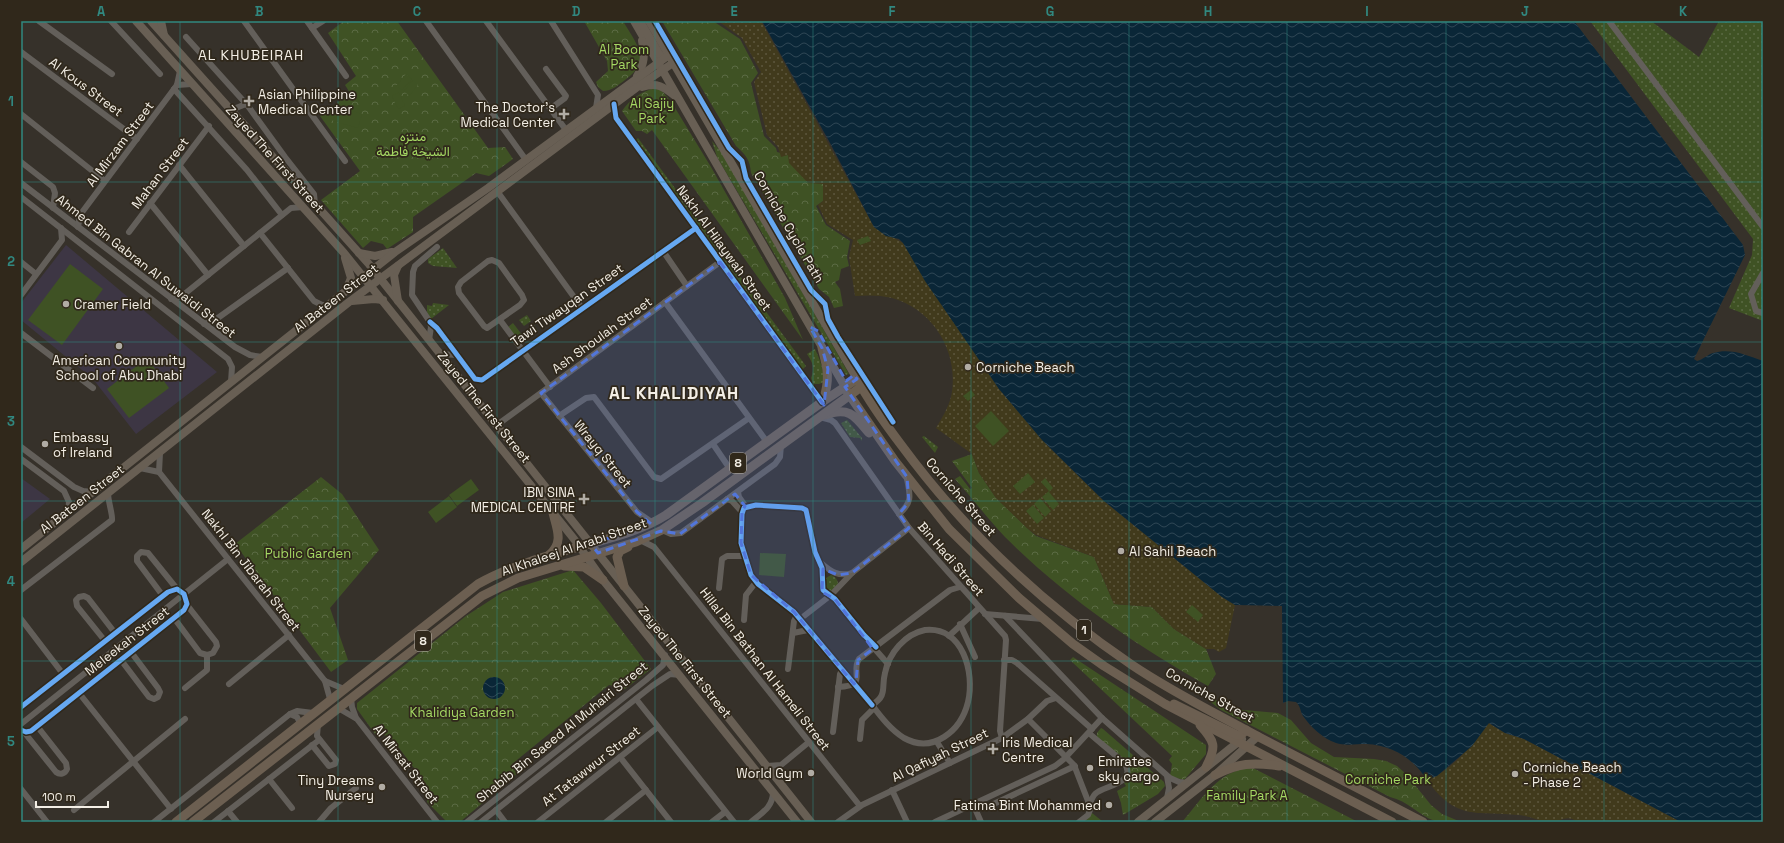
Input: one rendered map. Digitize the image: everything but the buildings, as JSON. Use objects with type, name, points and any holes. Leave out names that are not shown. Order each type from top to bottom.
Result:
[{"type":"highway","points":[[822,348],[828,376],[827,388],[822,401]]},
{"type":"highway","name":"Al Khaleej Al Arabi Street","points":[[193,822],[482,596],[508,582],[553,566],[638,541],[662,530],[702,503],[820,417],[857,381]]},
{"type":"highway","name":"Corniche Street","points":[[857,381],[886,425],[942,498],[984,544],[1027,585],[1064,615],[1133,666],[1185,697],[1423,822]]},
{"type":"highway","name":"Al Khaleej Al Arabi Street","points":[[176,822],[330,699],[478,584],[511,568],[549,555],[621,536],[653,523],[730,469],[822,401],[847,391]]},
{"type":"highway","name":"Corniche Street","points":[[847,391],[883,444],[932,509],[972,553],[1014,594],[1043,619],[1104,666],[1165,704],[1392,822]]},
{"type":"highway","points":[[820,417],[835,411],[848,412],[856,418],[871,436],[883,444]]},
{"type":"highway","points":[[549,555],[555,551],[558,543],[558,532],[553,513]]},
{"type":"highway","points":[[624,586],[616,557],[620,551],[638,541]]},
{"type":"highway","points":[[553,566],[582,566],[603,580]]},
{"type":"highway","points":[[1165,704],[1181,706],[1237,735],[1241,735],[1248,731]]},
{"type":"highway","points":[[1198,722],[1213,744],[1212,754],[1206,767]]},
{"type":"highway","points":[[1215,775],[1229,768],[1256,763],[1286,768]]},
{"type":"main road","name":"Zayed The First Street","points":[[151,21],[359,253],[497,425],[539,472],[569,510],[591,544],[811,822]]},
{"type":"main road","points":[[161,21],[166,37]]},
{"type":"main road","name":"Corniche Street","points":[[634,21],[847,391]]},
{"type":"main road","points":[[640,21],[660,55],[668,55]]},
{"type":"main road","name":"Corniche Street","points":[[649,21],[857,381]]},
{"type":"main road","name":"Zayed The First Street","points":[[139,22],[180,71],[344,253],[383,300],[580,547],[603,580],[665,655],[797,822]]},
{"type":"main road","points":[[639,31],[645,59],[635,85],[658,85],[666,88],[679,99]]},
{"type":"main road","name":"Al Bateen Street","points":[[635,85],[668,55]]},
{"type":"main road","name":"Al Bateen Street","points":[[21,562],[402,261],[497,191],[613,100],[635,85],[662,71],[673,63]]},
{"type":"main road","name":"Al Bateen Street","points":[[21,549],[395,252],[566,130],[599,111]]},
{"type":"main road","points":[[359,253],[375,256],[395,252]]},
{"type":"main road","points":[[344,253],[351,278],[346,290]]},
{"type":"main road","points":[[398,302],[394,275],[396,269],[402,261]]},
{"type":"main road","points":[[349,302],[374,298],[383,300]]},
{"type":"main road","points":[[810,327],[819,332],[843,376],[857,381]]},
{"type":"main road","points":[[1138,822],[1239,742],[1248,731]]},
{"type":"main road","points":[[1154,822],[1215,775],[1248,747],[1258,736]]},
{"type":"street","points":[[39,21],[112,74]]},
{"type":"street","points":[[111,21],[160,74]]},
{"type":"street","points":[[244,21],[345,161]]},
{"type":"street","points":[[307,21],[346,76]]},
{"type":"street","points":[[312,28],[322,21]]},
{"type":"street","points":[[426,21],[526,160]]},
{"type":"street","points":[[486,21],[566,130]]},
{"type":"street","points":[[551,21],[598,95],[599,111],[616,118]]},
{"type":"street","points":[[1609,21],[1763,227]]},
{"type":"street","points":[[186,37],[246,104],[314,194],[315,204]]},
{"type":"street","name":"Al Kous Street","points":[[21,52],[137,139]]},
{"type":"street","points":[[546,69],[566,96],[550,109]]},
{"type":"street","name":"Al Mirzam Street","points":[[78,227],[80,215],[176,87],[180,71]]},
{"type":"street","points":[[192,84],[176,87],[282,215]]},
{"type":"street","points":[[598,95],[613,100]]},
{"type":"street","name":"Nakhl Al Hilaywah Street","points":[[613,100],[616,118],[822,401]]},
{"type":"street","points":[[231,110],[246,104]]},
{"type":"street","points":[[21,114],[105,181]]},
{"type":"street","name":"Mahan Street","points":[[129,232],[208,126]]},
{"type":"street","points":[[21,162],[54,187],[55,193],[53,208]]},
{"type":"street","points":[[179,165],[244,246]]},
{"type":"street","name":"Ahmed Bin Gabran Al Suwaidi Street","points":[[21,183],[213,331],[245,354],[262,357]]},
{"type":"street","points":[[497,191],[582,308]]},
{"type":"street","points":[[291,208],[292,196]]},
{"type":"street","name":"Ahmed Bin Gabran Al Suwaidi Street","points":[[21,197],[231,362],[231,382]]},
{"type":"street","points":[[150,203],[208,274]]},
{"type":"street","points":[[171,299],[182,296],[291,208],[303,208]]},
{"type":"street","points":[[68,219],[80,215]]},
{"type":"street","points":[[21,295],[62,240],[62,228]]},
{"type":"street","name":"Tawi Tiwayqan Street","points":[[437,247],[415,266],[413,272],[412,295],[430,322],[458,355],[475,379],[481,380],[696,228]]},
{"type":"street","points":[[62,240],[76,240],[84,238],[85,233]]},
{"type":"street","points":[[260,233],[314,301],[328,305]]},
{"type":"street","points":[[663,251],[687,286]]},
{"type":"street","points":[[490,260],[499,262],[524,298],[522,304],[500,320],[489,328],[484,326],[458,289],[461,282],[490,260]]},
{"type":"street","points":[[21,262],[36,274]]},
{"type":"street","name":"Ash Shoulah Street","points":[[497,425],[720,262]]},
{"type":"street","points":[[204,324],[215,320],[288,268]]},
{"type":"street","points":[[1763,273],[1751,294],[1756,311],[1763,313]]},
{"type":"street","points":[[180,306],[182,296]]},
{"type":"street","points":[[665,302],[767,442]]},
{"type":"street","points":[[213,331],[215,320]]},
{"type":"street","points":[[500,320],[550,387]]},
{"type":"street","points":[[429,340],[430,322]]},
{"type":"street","points":[[21,333],[93,388]]},
{"type":"street","points":[[216,350],[224,348],[227,341]]},
{"type":"street","points":[[440,354],[458,355]]},
{"type":"street","name":"Wrayq Street","points":[[541,393],[637,512],[653,523]]},
{"type":"street","points":[[559,416],[586,398],[594,397],[654,477],[659,479],[664,478],[749,418]]},
{"type":"street","name":"Bin Hadi Street","points":[[820,417],[834,423],[909,528],[1005,636],[1006,640],[1000,731],[1002,738]]},
{"type":"street","points":[[713,444],[730,469]]},
{"type":"street","points":[[662,530],[671,534],[680,534],[777,462],[781,454],[781,445]]},
{"type":"street","points":[[21,447],[64,480],[80,490],[92,492]]},
{"type":"street","points":[[140,468],[159,472],[160,453]]},
{"type":"street","points":[[21,459],[64,491],[68,499],[68,512]]},
{"type":"street","name":"Nakhl Bin Jibarah Street","points":[[159,472],[325,681],[330,699]]},
{"type":"street","points":[[899,514],[909,502],[910,494],[907,477]]},
{"type":"street","points":[[58,487],[64,480]]},
{"type":"street","points":[[738,492],[744,509],[741,543],[751,576],[756,582],[797,615],[808,630],[854,684],[873,707],[889,726],[903,737],[920,743],[936,742],[945,737],[958,722],[968,703],[969,677],[966,661],[956,642],[940,631],[929,630],[913,634],[899,647],[888,664],[884,677],[883,695],[873,707],[865,715],[862,720],[860,739]]},
{"type":"street","points":[[21,590],[111,521],[113,516],[110,508],[108,493]]},
{"type":"street","points":[[727,499],[744,509],[764,505],[802,508],[806,510],[814,548],[822,568],[823,590],[831,595],[888,664]]},
{"type":"street","points":[[96,502],[110,508]]},
{"type":"street","points":[[804,616],[831,595],[852,573],[909,528]]},
{"type":"street","points":[[638,541],[653,545],[653,535]]},
{"type":"street","name":"Hillal Bin Bathan Al Hameli Street","points":[[653,545],[860,806]]},
{"type":"street","name":"Meleekah Street","points":[[163,596],[137,561],[137,556],[141,552],[148,553],[177,589],[184,594],[187,605],[216,642],[215,651],[207,655],[200,653],[174,618]]},
{"type":"street","points":[[719,588],[722,560],[727,556],[744,556]]},
{"type":"street","name":"Meleekah Street","points":[[21,724],[228,559]]},
{"type":"street","points":[[820,562],[839,578],[839,587]]},
{"type":"street","points":[[822,580],[828,574],[834,573],[841,575],[852,573]]},
{"type":"street","points":[[744,620],[746,595],[756,582]]},
{"type":"street","points":[[838,687],[854,684],[857,679],[857,661],[950,590],[960,587]]},
{"type":"street","name":"Meleekah Street","points":[[21,707],[170,590],[177,589]]},
{"type":"street","name":"Meleekah Street","points":[[105,641],[77,606],[76,600],[79,597],[82,596],[88,598],[115,633]]},
{"type":"street","name":"Meleekah Street","points":[[23,731],[31,731],[184,610],[187,605]]},
{"type":"street","points":[[949,636],[960,624],[979,608]]},
{"type":"street","points":[[985,614],[1043,619]]},
{"type":"street","points":[[788,670],[797,615]]},
{"type":"street","points":[[1005,616],[1102,718],[1167,776],[1176,781],[1186,783]]},
{"type":"street","points":[[1015,626],[1017,617]]},
{"type":"street","points":[[21,619],[63,674]]},
{"type":"street","points":[[960,624],[975,657]]},
{"type":"street","points":[[793,633],[808,630]]},
{"type":"street","points":[[229,684],[289,635]]},
{"type":"street","name":"Meleekah Street","points":[[121,660],[149,697],[158,697],[160,694],[158,688],[131,652]]},
{"type":"street","points":[[185,688],[207,670],[207,655]]},
{"type":"street","name":"Shabib Bin Saeed Al Muhairi Street","points":[[467,822],[648,677],[662,665],[665,655]]},
{"type":"street","points":[[1004,660],[1012,660],[1017,662],[1090,731],[1100,744],[1123,762],[1127,770],[1122,781],[1095,794],[1089,793],[1085,790]]},
{"type":"street","points":[[97,663],[105,673]]},
{"type":"street","points":[[75,665],[83,675]]},
{"type":"street","points":[[833,732],[838,687],[842,670]]},
{"type":"street","name":"Shabib Bin Saeed Al Muhairi Street","points":[[481,822],[655,684],[670,674],[680,675]]},
{"type":"street","points":[[648,677],[654,677],[656,680],[655,684]]},
{"type":"street","points":[[325,681],[344,688]]},
{"type":"street","points":[[1047,701],[1048,691]]},
{"type":"street","points":[[79,693],[171,809]]},
{"type":"street","name":"Al Mirsat Street","points":[[350,698],[356,719]]},
{"type":"street","name":"Al Qafiyah Street","points":[[838,822],[860,806],[1002,738],[1028,719],[1047,701],[1056,698]]},
{"type":"street","points":[[636,699],[734,822]]},
{"type":"street","name":"Al Mirsat Street","points":[[338,708],[356,719],[438,822]]},
{"type":"street","points":[[154,822],[290,714],[297,711],[313,713]]},
{"type":"street","points":[[290,714],[297,717],[300,723]]},
{"type":"street","points":[[935,822],[1055,766],[1066,757],[1102,718]]},
{"type":"street","points":[[74,810],[185,719]]},
{"type":"street","points":[[1028,719],[1075,766],[1090,806]]},
{"type":"street","points":[[218,821],[228,811],[316,742],[319,723]]},
{"type":"street","name":"Meleekah Street","points":[[23,731],[56,772],[61,774],[65,773],[67,769],[66,763],[37,726]]},
{"type":"street","name":"At Tatawwur Street","points":[[538,822],[658,727]]},
{"type":"street","points":[[305,734],[312,736],[316,742]]},
{"type":"street","points":[[766,766],[781,765],[809,742]]},
{"type":"street","points":[[936,742],[950,763]]},
{"type":"street","points":[[620,757],[671,822]]},
{"type":"street","points":[[975,804],[980,808],[985,808],[1075,766]]},
{"type":"street","points":[[1167,776],[1169,788],[1167,798]]},
{"type":"street","points":[[269,779],[292,808]]},
{"type":"street","points":[[319,822],[331,808],[356,788]]},
{"type":"street","points":[[21,789],[47,822]]},
{"type":"street","points":[[606,822],[646,790]]},
{"type":"street","points":[[892,790],[907,822]]},
{"type":"street","points":[[751,822],[768,808],[772,802],[773,792]]},
{"type":"street","points":[[1079,822],[1088,815],[1095,794]]},
{"type":"street","points":[[975,804],[981,822]]},
{"type":"street","points":[[768,808],[785,806]]},
{"type":"street","points":[[496,810],[505,822]]},
{"type":"street","points":[[228,811],[237,822]]},
{"type":"street","points":[[712,822],[725,812]]},
{"type":"street","points":[[846,816],[851,822]]},
{"type":"highlighted area","points":[[720,262],[824,405],[828,369],[822,348],[810,327],[818,331],[846,381],[854,375],[857,379],[845,387],[907,477],[909,502],[899,514],[909,528],[852,573],[838,575],[823,569],[822,592],[835,599],[873,649],[858,660],[856,682],[854,684],[794,612],[751,575],[741,543],[742,512],[745,506],[735,494],[680,534],[661,531],[598,553],[591,544],[651,524],[637,512],[541,393]]},
{"type":"shaded area","name":"American Community School of Abu Dhabi","points":[[66,245],[217,372],[136,434],[93,379],[21,320],[21,303]]},
{"type":"shaded area","points":[[21,478],[50,499],[21,523]]},
{"type":"green space","name":"منتزه الشيخة فاطمة","points":[[344,21],[397,21],[488,148],[505,147],[513,159],[489,176],[476,173],[413,217],[413,232],[387,249],[383,244],[371,241],[363,248],[321,200],[360,171],[320,116],[350,93],[345,85],[356,76],[328,33]]},
{"type":"green space","name":"Al Boom Park","points":[[584,21],[623,21],[637,45],[640,59],[638,66],[633,73],[612,89],[603,91],[598,87],[596,82],[608,71],[607,61]]},
{"type":"green space","points":[[662,21],[713,21],[740,39],[758,73],[751,83],[764,136],[776,148],[777,152],[788,155],[823,184],[823,201],[816,206],[826,225],[850,241],[847,257],[849,266],[841,269],[839,280],[835,282],[840,289],[843,306],[834,308],[829,297],[819,289],[751,173],[747,158],[736,146]]},
{"type":"green space","points":[[1590,21],[1651,21],[1699,57],[1719,21],[1763,21],[1763,321],[1729,308],[1752,255],[1753,239]]},
{"type":"green space","points":[[406,74],[412,79],[402,90],[396,86]]},
{"type":"green space","points":[[413,80],[418,85],[409,96],[404,91]]},
{"type":"green space","name":"Al Sajiy Park","points":[[656,88],[663,92],[672,103],[711,167],[785,298],[803,340],[652,130],[647,134],[642,131],[636,131],[622,111],[628,103],[637,96]]},
{"type":"green space","points":[[399,92],[405,106],[398,109],[392,96]]},
{"type":"green space","points":[[338,106],[362,114],[358,128],[333,121]]},
{"type":"green space","points":[[638,138],[806,366],[801,371],[635,141]]},
{"type":"green space","points":[[712,141],[723,154],[849,374],[846,375],[717,157]]},
{"type":"green space","points":[[868,236],[871,241],[860,245],[857,240]]},
{"type":"green space","points":[[443,248],[457,268],[433,266],[428,263],[428,259]]},
{"type":"green space","name":"Cramer Field","points":[[70,264],[103,289],[62,345],[28,320]]},
{"type":"green space","points":[[433,303],[449,305],[431,319],[427,312],[427,305],[432,306]]},
{"type":"green space","points":[[527,315],[531,321],[524,326],[519,320]]},
{"type":"green space","points":[[513,323],[526,340],[520,344],[508,327]]},
{"type":"green space","points":[[534,325],[538,331],[531,337],[526,331]]},
{"type":"green space","points":[[815,349],[824,378],[824,382],[819,384],[813,384],[811,378],[813,366],[807,354]]},
{"type":"green space","points":[[147,358],[169,388],[129,418],[107,389]]},
{"type":"green space","points":[[971,390],[975,395],[968,401],[963,396]]},
{"type":"green space","points":[[991,411],[1009,431],[993,446],[975,426]]},
{"type":"green space","points":[[847,420],[862,438],[862,441],[860,438],[850,437],[841,423]]},
{"type":"green space","points":[[924,436],[938,447],[935,453],[922,437]]},
{"type":"green space","points":[[972,454],[979,473],[996,498],[1036,536],[1094,557],[1114,604],[1152,607],[1174,629],[1206,649],[1216,674],[1208,686],[1154,654],[1101,618],[1051,579],[1005,537],[955,479],[960,476],[970,489],[972,488],[952,461]]},
{"type":"green space","points":[[1028,473],[1035,482],[1020,494],[1013,486]]},
{"type":"green space","name":"Public Garden","points":[[321,477],[342,494],[379,550],[330,608],[348,660],[331,672],[235,544]]},
{"type":"green space","points":[[1045,478],[1053,488],[1049,492],[1059,504],[1053,510],[1042,497],[1049,491],[1041,482]]},
{"type":"green space","points":[[471,479],[479,490],[457,506],[449,495]]},
{"type":"green space","points":[[449,496],[457,507],[436,523],[428,512]]},
{"type":"green space","points":[[1040,498],[1051,511],[1045,517],[1034,504]]},
{"type":"green space","points":[[1033,505],[1044,518],[1037,524],[1026,511]]},
{"type":"green space","points":[[760,553],[786,554],[784,577],[759,575]]},
{"type":"green space","name":"Khalidiya Garden","points":[[573,570],[601,603],[651,669],[625,689],[609,685],[512,764],[518,773],[460,822],[447,822],[427,802],[429,788],[390,736],[375,734],[357,709],[357,703],[466,616],[503,592]]},
{"type":"green space","points":[[831,575],[836,579],[838,585],[830,592],[825,588],[826,578]]},
{"type":"green space","points":[[1192,605],[1203,615],[1198,622],[1186,612]]},
{"type":"green space","points":[[1073,657],[1206,745],[1206,754],[1185,779],[1183,780],[1170,776],[1172,764],[1169,760],[1172,756],[1070,660]]},
{"type":"green space","name":"Corniche Park","points":[[1207,695],[1233,709],[1278,713],[1291,720],[1311,743],[1334,757],[1374,759],[1386,761],[1397,766],[1406,774],[1431,805],[1442,814],[1461,822],[1448,823],[1435,821],[1423,815],[1402,802],[1221,710],[1208,700]]},
{"type":"green space","points":[[1101,728],[1164,782],[1165,786],[1158,794],[1123,815],[1117,791],[1126,786],[1124,783],[1129,778],[1130,770],[1097,737],[1097,733]]},
{"type":"green space","name":"Family Park A","points":[[1251,767],[1358,822],[1182,822],[1206,793],[1220,780],[1238,770]]},
{"type":"green space","points":[[1092,813],[1102,821],[1108,822],[1084,822]]},
{"type":"sand","points":[[718,21],[761,21],[874,227],[903,243],[999,389],[1049,447],[1104,501],[1222,597],[1235,605],[1226,648],[1219,652],[1214,649],[1206,649],[1174,629],[1152,607],[1114,604],[1094,557],[1036,535],[1027,528],[996,498],[979,473],[972,454],[936,428],[950,401],[953,381],[952,366],[948,350],[941,336],[921,313],[907,304],[883,296],[855,296],[849,257],[853,240],[827,224],[818,205],[823,201],[823,184],[808,183],[789,163],[788,155],[781,157],[778,147],[767,135],[754,82],[761,72],[742,38]]},
{"type":"sand","name":"Corniche Beach - Phase 2","points":[[1488,723],[1505,733],[1524,739],[1681,822],[1578,822],[1574,819],[1566,818],[1549,822],[1523,816],[1479,813],[1458,808],[1438,793],[1427,780],[1436,776],[1454,763],[1469,748]]},
{"type":"water","points":[[762,21],[1574,21],[1743,245],[1745,255],[1694,359],[1697,361],[1713,353],[1726,351],[1738,353],[1763,361],[1763,822],[1681,822],[1524,739],[1505,733],[1489,723],[1472,746],[1437,776],[1427,780],[1415,765],[1401,754],[1393,750],[1376,745],[1339,744],[1331,741],[1313,728],[1302,714],[1296,702],[1288,701],[1283,703],[1282,606],[1235,605],[1222,597],[1104,501],[1042,440],[999,389],[925,281],[903,243],[899,239],[886,236],[874,227],[830,143]]},
{"type":"water","points":[[494,677],[502,680],[505,688],[502,696],[494,699],[486,696],[483,688],[486,680]]},
{"type":"cycle path","name":"Corniche Cycle Path","points":[[655,21],[729,148],[742,161],[746,178],[811,290],[825,304],[828,319],[838,337],[893,422]]},
{"type":"cycle path","points":[[614,104],[616,118],[822,402]]},
{"type":"cycle path","points":[[430,322],[437,328],[475,379],[482,380],[696,228]]},
{"type":"cycle path","points":[[872,705],[794,612],[758,584],[751,575],[741,543],[742,514],[744,508],[756,505],[802,508],[806,510],[815,552],[822,568],[823,590],[835,599],[864,635],[876,647]]},
{"type":"cycle path","points":[[21,707],[168,592],[177,589],[184,594],[187,604],[184,610],[31,731],[26,732],[21,730]]},
{"type":"place","name":"Asian Philippine Medical Center","points":[[249,101]]},
{"type":"place","name":"The Doctor's Medical Center","points":[[564,114]]},
{"type":"place","name":"Cramer Field","points":[[66,304]]},
{"type":"place","name":"American Community School of Abu Dhabi","points":[[119,346]]},
{"type":"place","name":"Corniche Beach","points":[[968,367]]},
{"type":"place","name":"Embassy of Ireland","points":[[45,444]]},
{"type":"place","name":"IBN SINA MEDICAL CENTRE","points":[[584,499]]},
{"type":"place","name":"Al Sahil Beach","points":[[1121,551]]},
{"type":"place","name":"Iris Medical Centre","points":[[993,749]]},
{"type":"place","name":"Emirates sky cargo","points":[[1090,768]]},
{"type":"place","name":"World Gym","points":[[811,773]]},
{"type":"place","name":"Corniche Beach - Phase 2","points":[[1515,774]]},
{"type":"place","name":"Tiny Dreams Nursery","points":[[382,787]]},
{"type":"place","name":"Fatima Bint Mohammed","points":[[1109,805]]},
{"type":"district","name":"AL KHUBEIRAH","points":[[251,55]]},
{"type":"district","name":"AL KHALIDIYAH","points":[[674,393]]}]
